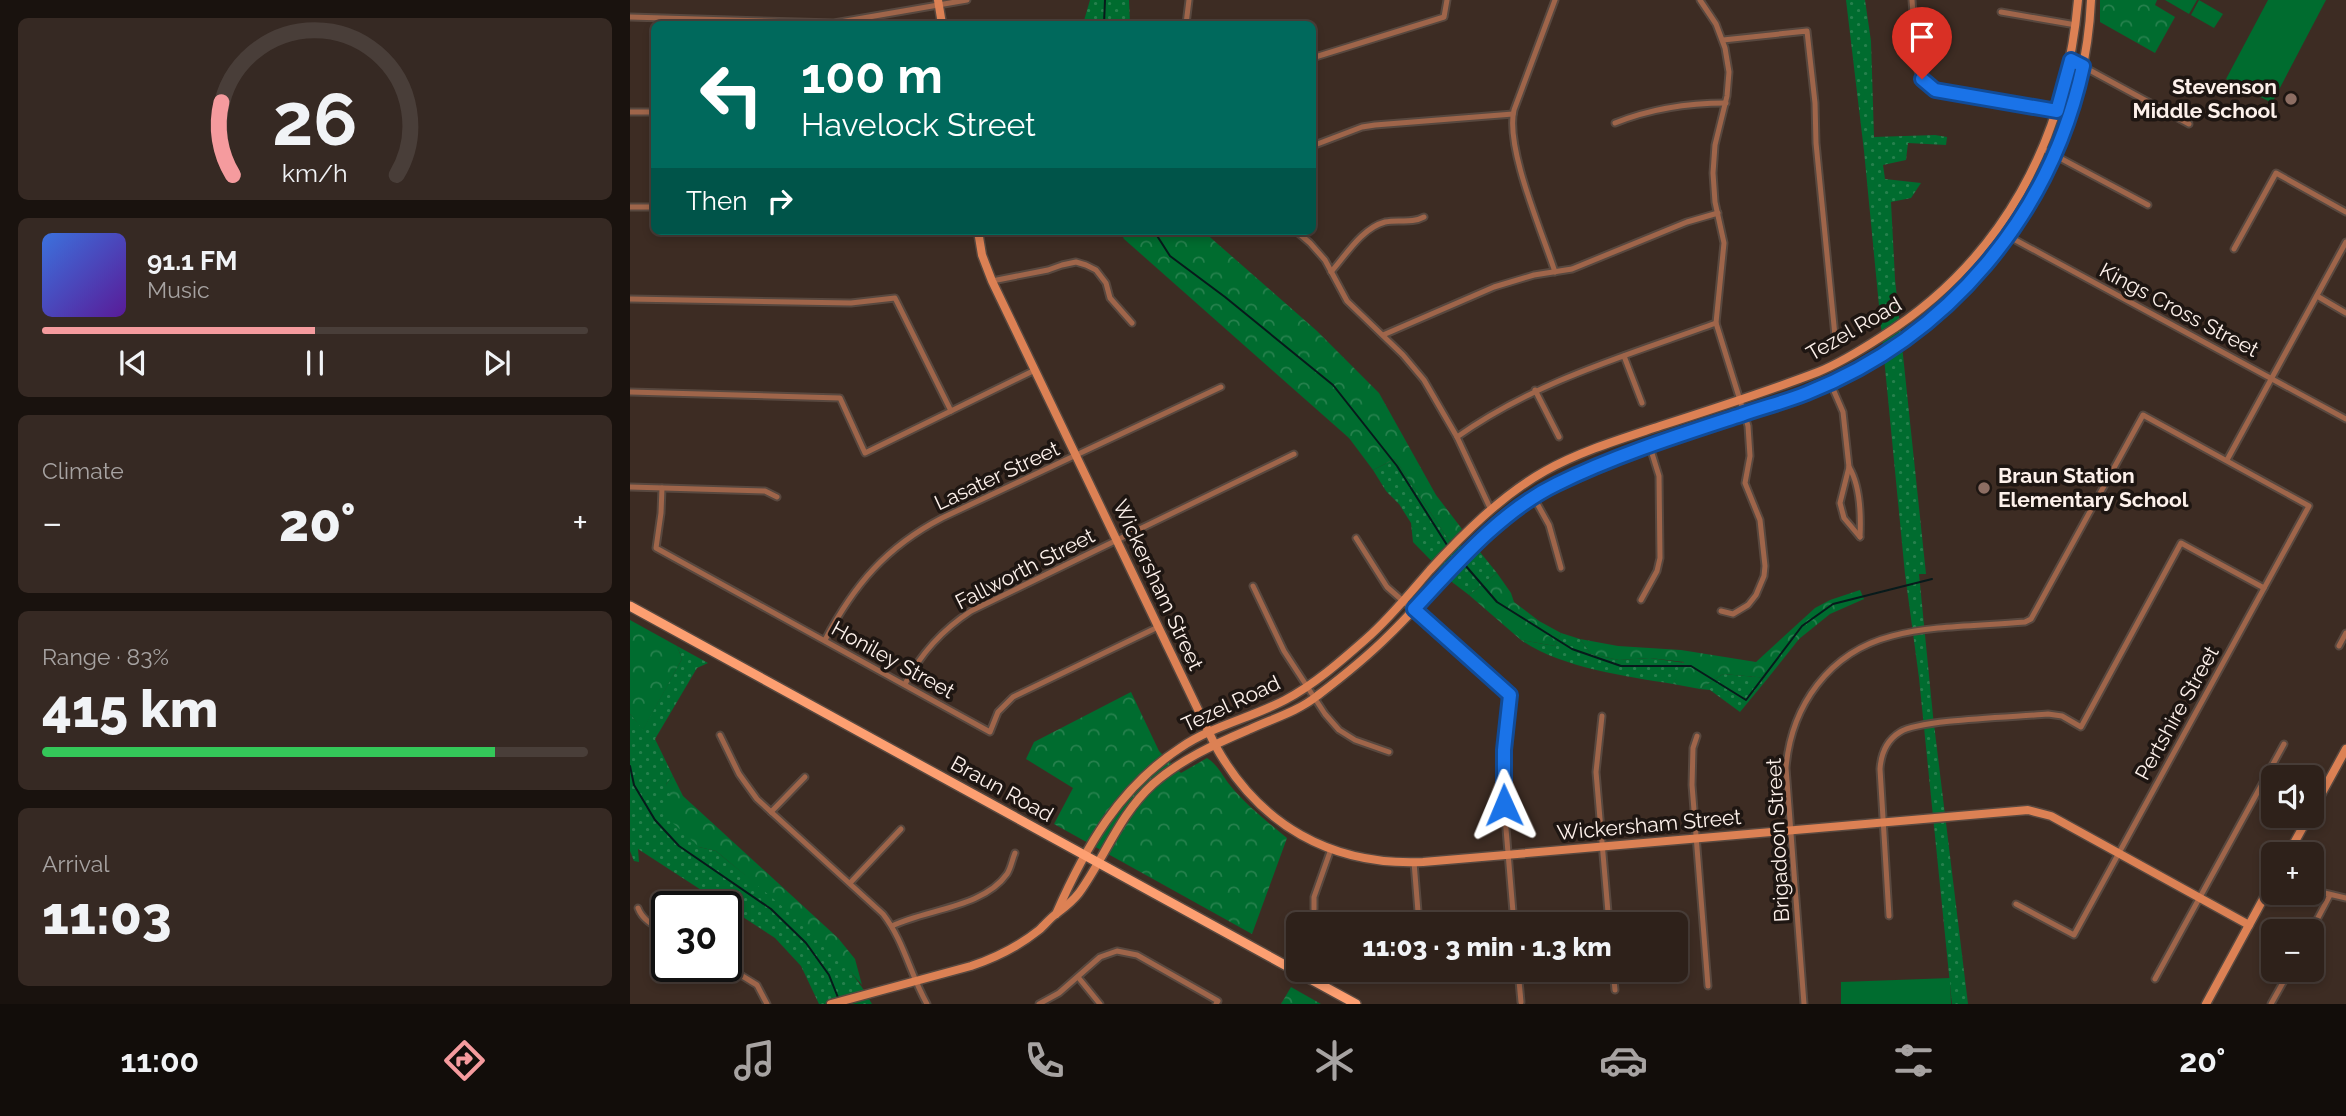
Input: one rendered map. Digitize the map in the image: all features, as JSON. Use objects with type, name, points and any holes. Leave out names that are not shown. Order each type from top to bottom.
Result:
[{"type":"main road","name":"Tezel Road","points":[[1056,914],[1084,854],[1105,821],[1136,782],[1182,746],[1208,732],[1283,701],[1307,687],[1370,636],[1491,510],[1545,471],[1601,446],[1739,401],[1823,370],[1905,322],[1939,294],[1964,270],[1997,230],[2043,149],[2071,60],[2078,0]]},
{"type":"main road","name":"Tezel Road","points":[[831,1004],[987,961],[1023,942],[1067,908],[1128,812],[1149,789],[1170,771],[1215,745],[1278,718],[1314,698],[1374,649],[1501,523],[1556,484],[1650,447],[1808,393],[1865,366],[1928,322],[1972,281],[2034,199],[2072,111],[2083,66],[2091,0]]},
{"type":"main road","points":[[938,2],[941,21]]},
{"type":"main road","name":"Wickersham Street","points":[[979,235],[982,255],[992,281],[1208,732],[1234,778],[1252,798],[1288,828],[1331,849],[1372,860],[1415,862],[2028,810],[2051,816],[2249,925]]},
{"type":"main road","name":"Braun Road","points":[[630,606],[1356,1004]]},
{"type":"main road","points":[[2324,789],[2346,749]]},
{"type":"main road","points":[[2206,1004],[2261,903]]},
{"type":"street","points":[[844,21],[938,2],[967,0]]},
{"type":"street","points":[[1186,21],[1189,0]]},
{"type":"street","points":[[1316,57],[1444,17],[1447,0]]},
{"type":"street","points":[[1555,0],[1513,114],[1512,131],[1518,162],[1555,272]]},
{"type":"street","points":[[1700,0],[1723,40],[1729,72],[1726,103],[1714,159],[1713,188],[1724,243],[1716,323],[1751,441],[1745,483],[1760,520],[1764,576],[1756,595],[1748,605],[1733,614],[1721,611]]},
{"type":"street","points":[[1912,0],[1917,68],[1929,87],[2057,111]]},
{"type":"street","points":[[2001,12],[2076,24]]},
{"type":"street","points":[[630,17],[766,21]]},
{"type":"street","points":[[1723,40],[1807,31],[1835,336]]},
{"type":"street","points":[[2071,60],[2189,124]]},
{"type":"street","points":[[1615,123],[1673,106],[1726,103]]},
{"type":"street","points":[[630,112],[651,112]]},
{"type":"street","points":[[1316,144],[1362,127],[1513,114]]},
{"type":"street","points":[[2043,149],[2148,205]]},
{"type":"street","points":[[2234,249],[2276,173],[2346,212]]},
{"type":"street","points":[[630,207],[651,207]]},
{"type":"street","points":[[1383,335],[1516,279],[1582,265],[1678,226],[1718,213]]},
{"type":"street","points":[[1331,272],[1366,232],[1374,227],[1386,222],[1412,222],[1424,217]]},
{"type":"street","name":"Kings Cross Street","points":[[1997,230],[2346,419]]},
{"type":"street","points":[[1300,235],[1318,251],[1347,301],[1424,380],[1457,437],[1491,510]]},
{"type":"street","points":[[2227,460],[2346,242]]},
{"type":"street","points":[[992,281],[1069,263],[1086,265],[1096,270],[1106,283],[1110,298],[1132,323]]},
{"type":"street","points":[[2317,296],[2346,313]]},
{"type":"street","points":[[630,299],[851,303],[895,298],[951,411]]},
{"type":"street","points":[[1457,437],[1488,415],[1535,390],[1716,323]]},
{"type":"street","points":[[1624,356],[1642,403]]},
{"type":"street","points":[[630,392],[839,398],[865,453],[1035,370]]},
{"type":"street","points":[[1830,382],[1843,412],[1849,467],[1840,503],[1844,518],[1860,537],[1858,488],[1856,478],[1849,467]]},
{"type":"street","name":"Lasater Street","points":[[825,640],[852,592],[906,539],[943,518],[1221,387]]},
{"type":"street","points":[[1535,390],[1559,437]]},
{"type":"street","name":"Brigadoon Street","points":[[1804,1004],[1786,768],[1790,736],[1801,707],[1824,676],[1858,650],[1889,636],[2025,622],[2032,619],[2143,415],[2227,460]]},
{"type":"street","points":[[1641,600],[1657,571],[1660,558],[1659,476],[1650,447]]},
{"type":"street","name":"Fallworth Street","points":[[905,684],[922,655],[938,636],[957,620],[982,605],[1294,454]]},
{"type":"street","name":"Pertshire Street","points":[[2016,904],[2074,935],[2309,506],[2227,460]]},
{"type":"street","points":[[630,487],[765,491],[777,497]]},
{"type":"street","name":"Honiley Street","points":[[662,488],[656,548],[990,732],[998,712],[1013,697],[1158,627]]},
{"type":"street","points":[[1534,498],[1549,525],[1561,568]]},
{"type":"street","points":[[1356,538],[1382,581],[1510,695],[1504,750],[1504,805],[1513,912]]},
{"type":"street","points":[[1889,916],[1880,765],[1886,747],[1903,730],[1916,725],[2048,714],[2062,716],[2081,727],[2182,543],[2264,588]]},
{"type":"street","points":[[1450,550],[1460,561]]},
{"type":"street","points":[[1253,586],[1284,651],[1314,698],[1339,730],[1362,744],[1389,752]]},
{"type":"street","points":[[2339,646],[2346,633]]},
{"type":"street","points":[[1602,716],[1596,772],[1608,912]]},
{"type":"street","points":[[720,735],[746,787],[883,914],[903,947],[927,1004]]},
{"type":"street","points":[[1697,736],[1691,768],[1708,986]]},
{"type":"street","points":[[2155,979],[2284,744]]},
{"type":"street","points":[[771,812],[805,777]]},
{"type":"street","points":[[850,883],[901,829]]},
{"type":"street","points":[[1314,909],[1314,897],[1331,849]]},
{"type":"street","points":[[892,926],[904,920],[956,906],[981,895],[1008,872],[1015,853]]},
{"type":"street","points":[[1415,862],[1418,912]]},
{"type":"street","points":[[2324,893],[2346,898]]},
{"type":"street","points":[[2317,919],[2330,895]]},
{"type":"street","points":[[638,908],[651,924]]},
{"type":"street","points":[[1039,1004],[1059,993],[1107,953],[1127,951],[1217,1002]]},
{"type":"street","points":[[742,976],[757,985],[767,1004]]},
{"type":"street","points":[[1078,977],[1100,1004]]},
{"type":"street","points":[[1519,982],[1521,1002]]},
{"type":"street","points":[[1614,982],[1615,990]]},
{"type":"street","points":[[2271,1004],[2283,982]]},
{"type":"green space","points":[[1090,0],[1129,0],[1130,21],[1084,21]]},
{"type":"green space","points":[[1846,0],[1865,0],[1871,41],[1874,137],[1947,137],[1946,145],[1908,143],[1906,160],[1883,165],[1885,179],[1921,183],[1911,198],[1891,202],[1895,279],[1926,574],[1919,574],[1933,716],[1968,1004],[1952,1004]]},
{"type":"green space","points":[[2100,0],[2157,0],[2155,5],[2175,17],[2155,53],[2100,22]]},
{"type":"green space","points":[[2165,0],[2197,0],[2189,14]]},
{"type":"green space","points":[[2199,0],[2223,14],[2214,28],[2191,15]]},
{"type":"green space","points":[[2268,0],[2326,0],[2272,103],[2226,79]]},
{"type":"green space","points":[[1122,235],[1208,235],[1317,331],[1379,393],[1436,495],[1462,529],[1450,542],[1395,459],[1373,470],[1349,438]]},
{"type":"green space","points":[[1395,459],[1450,542],[1480,552],[1497,573],[1469,595],[1452,582],[1413,542],[1411,523],[1373,470]]},
{"type":"green space","points":[[1497,573],[1514,602],[1561,633],[1555,646],[1521,640],[1469,595]]},
{"type":"green space","points":[[1860,590],[1864,599],[1830,614],[1799,639],[1768,678],[1723,674],[1700,689],[1673,684],[1684,662],[1650,658],[1619,660],[1591,654],[1580,639],[1618,646],[1681,650],[1756,662],[1815,608]]},
{"type":"green space","points":[[630,620],[677,646],[682,659],[643,730],[630,714]]},
{"type":"green space","points":[[1561,633],[1580,639],[1591,654],[1619,660],[1650,658],[1685,663],[1673,684],[1573,664],[1521,640],[1555,646]]},
{"type":"green space","points":[[677,646],[708,663],[697,668],[655,739],[673,776],[666,784],[699,847],[716,851],[802,921],[841,960],[872,1004],[819,1004],[801,966],[775,938],[742,917],[742,891],[703,891],[638,849],[639,862],[634,861],[630,851],[630,714],[643,729],[682,659]]},
{"type":"green space","points":[[1723,674],[1768,678],[1740,712],[1710,690],[1700,689]]},
{"type":"green space","points":[[1131,692],[1159,751],[1181,773],[1207,758],[1217,766],[1242,798],[1287,838],[1252,934],[1054,824],[1073,788],[1026,759],[1034,742]]},
{"type":"green space","points":[[673,776],[683,796],[838,938],[855,959],[862,985],[828,949],[773,899],[716,851],[699,847],[662,813],[671,800],[666,784]]},
{"type":"green space","points":[[1950,978],[1951,1004],[1841,1004],[1841,982]]},
{"type":"green space","points":[[1291,987],[1321,1004],[1281,1004]]},
{"type":"waterway","points":[[1104,21],[1105,0]]},
{"type":"waterway","points":[[1157,235],[1170,256],[1333,385],[1397,466],[1447,545]]},
{"type":"waterway","points":[[1465,565],[1497,602],[1572,649],[1621,666],[1691,666],[1746,700],[1802,626],[1833,604],[1932,579]]},
{"type":"waterway","points":[[630,766],[634,785],[655,820],[679,846],[771,909],[806,943],[829,975],[839,1000]]},
{"type":"place","name":"Stevenson Middle School","points":[[2291,99]]},
{"type":"place","name":"Braun Station Elementary School","points":[[1984,488]]},
{"type":"route","points":[[1504,805],[1504,750],[1510,695],[1414,609],[1445,575],[1501,523],[1556,484],[1694,430],[1808,393],[1865,366],[1928,322],[1972,281],[2034,199],[2066,128],[2083,66],[2071,60],[2057,111],[1935,90],[1922,79]]}]
